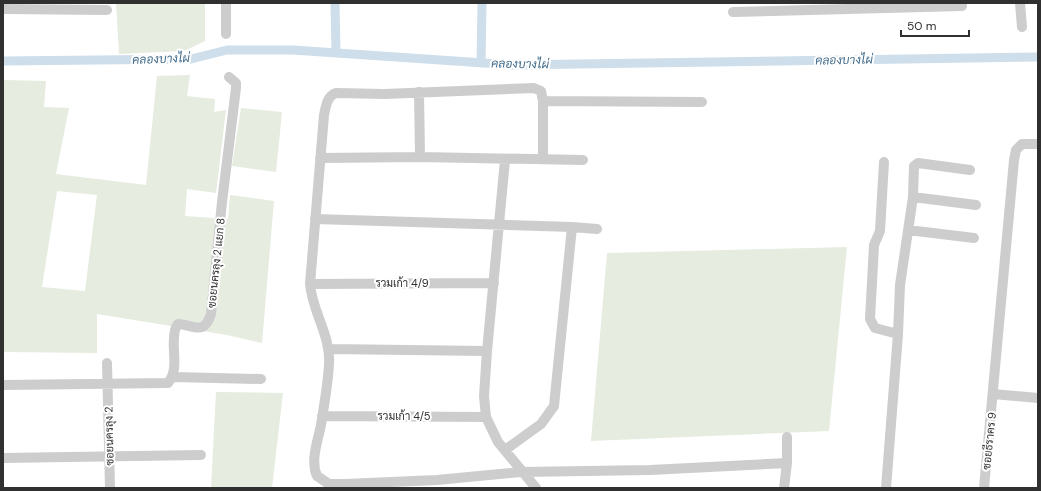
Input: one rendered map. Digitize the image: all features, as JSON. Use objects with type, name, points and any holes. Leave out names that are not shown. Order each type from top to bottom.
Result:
[{"type":"street","points":[[226,3],[226,34]]},
{"type":"street","points":[[1020,3],[1022,27]]},
{"type":"street","points":[[3,9],[37,6],[107,10]]},
{"type":"street","points":[[732,12],[824,6],[962,6]]},
{"type":"street","name":"ซอยนครลุง 2 แยก 8","points":[[173,377],[175,367],[173,338],[176,326],[178,324],[193,329],[200,328],[209,321],[211,314],[236,88],[236,83],[229,77]]},
{"type":"street","points":[[543,159],[543,101],[541,91],[534,88],[331,95],[324,115],[310,284],[313,303],[328,349],[329,363],[314,463],[315,471],[321,480],[329,484],[353,486],[522,472],[650,470],[787,463]]},
{"type":"street","points":[[419,92],[420,157]]},
{"type":"street","points":[[543,101],[702,102]]},
{"type":"street","name":"ซอยธีราคร 9","points":[[984,488],[1014,160],[1016,150],[1022,144],[1038,144]]},
{"type":"street","points":[[320,158],[420,157],[505,160],[583,160]]},
{"type":"street","points":[[505,160],[484,396],[486,417],[495,438],[536,488]]},
{"type":"street","points":[[884,162],[880,231],[874,246],[870,319],[875,328],[898,334]]},
{"type":"street","points":[[886,488],[898,334],[900,285],[913,197],[913,168],[916,163],[970,170]]},
{"type":"street","points":[[913,197],[976,205]]},
{"type":"street","points":[[315,219],[500,224],[597,229]]},
{"type":"street","points":[[505,450],[542,424],[554,406],[572,227]]},
{"type":"street","points":[[908,230],[974,238]]},
{"type":"street","name":"รวมเก้า 4/9","points":[[310,284],[494,283]]},
{"type":"street","points":[[328,349],[487,351]]},
{"type":"street","name":"ซอยนครลุง 2","points":[[107,363],[110,488]]},
{"type":"street","points":[[3,385],[168,383],[173,377],[261,379]]},
{"type":"street","points":[[993,394],[1038,398]]},
{"type":"street","name":"รวมเก้า 4/5","points":[[322,416],[486,417]]},
{"type":"street","points":[[784,488],[787,463],[787,436]]},
{"type":"street","points":[[3,458],[201,455]]},
{"type":"shaded area","points":[[116,3],[205,3],[205,41],[184,51],[119,54]]},
{"type":"shaded area","points":[[190,75],[187,96],[215,99],[214,112],[226,110],[216,193],[187,189],[185,216],[228,219],[230,195],[274,201],[262,343],[227,335],[97,314],[97,353],[3,352],[3,80],[46,81],[44,107],[69,108],[56,174],[146,185],[157,76]],"holes":[[[57,191],[97,195],[85,291],[42,287]]]},
{"type":"shaded area","points":[[241,108],[282,112],[276,172],[232,166]]},
{"type":"shaded area","points":[[847,247],[829,431],[591,441],[607,253]]},
{"type":"shaded area","points":[[216,392],[283,393],[272,488],[211,488]]},
{"type":"waterway","points":[[335,3],[336,53]]},
{"type":"waterway","points":[[481,63],[482,3]]},
{"type":"waterway","name":"คลองบางไผ่","points":[[3,61],[191,59],[227,50],[293,50],[512,65],[1038,57]]}]
